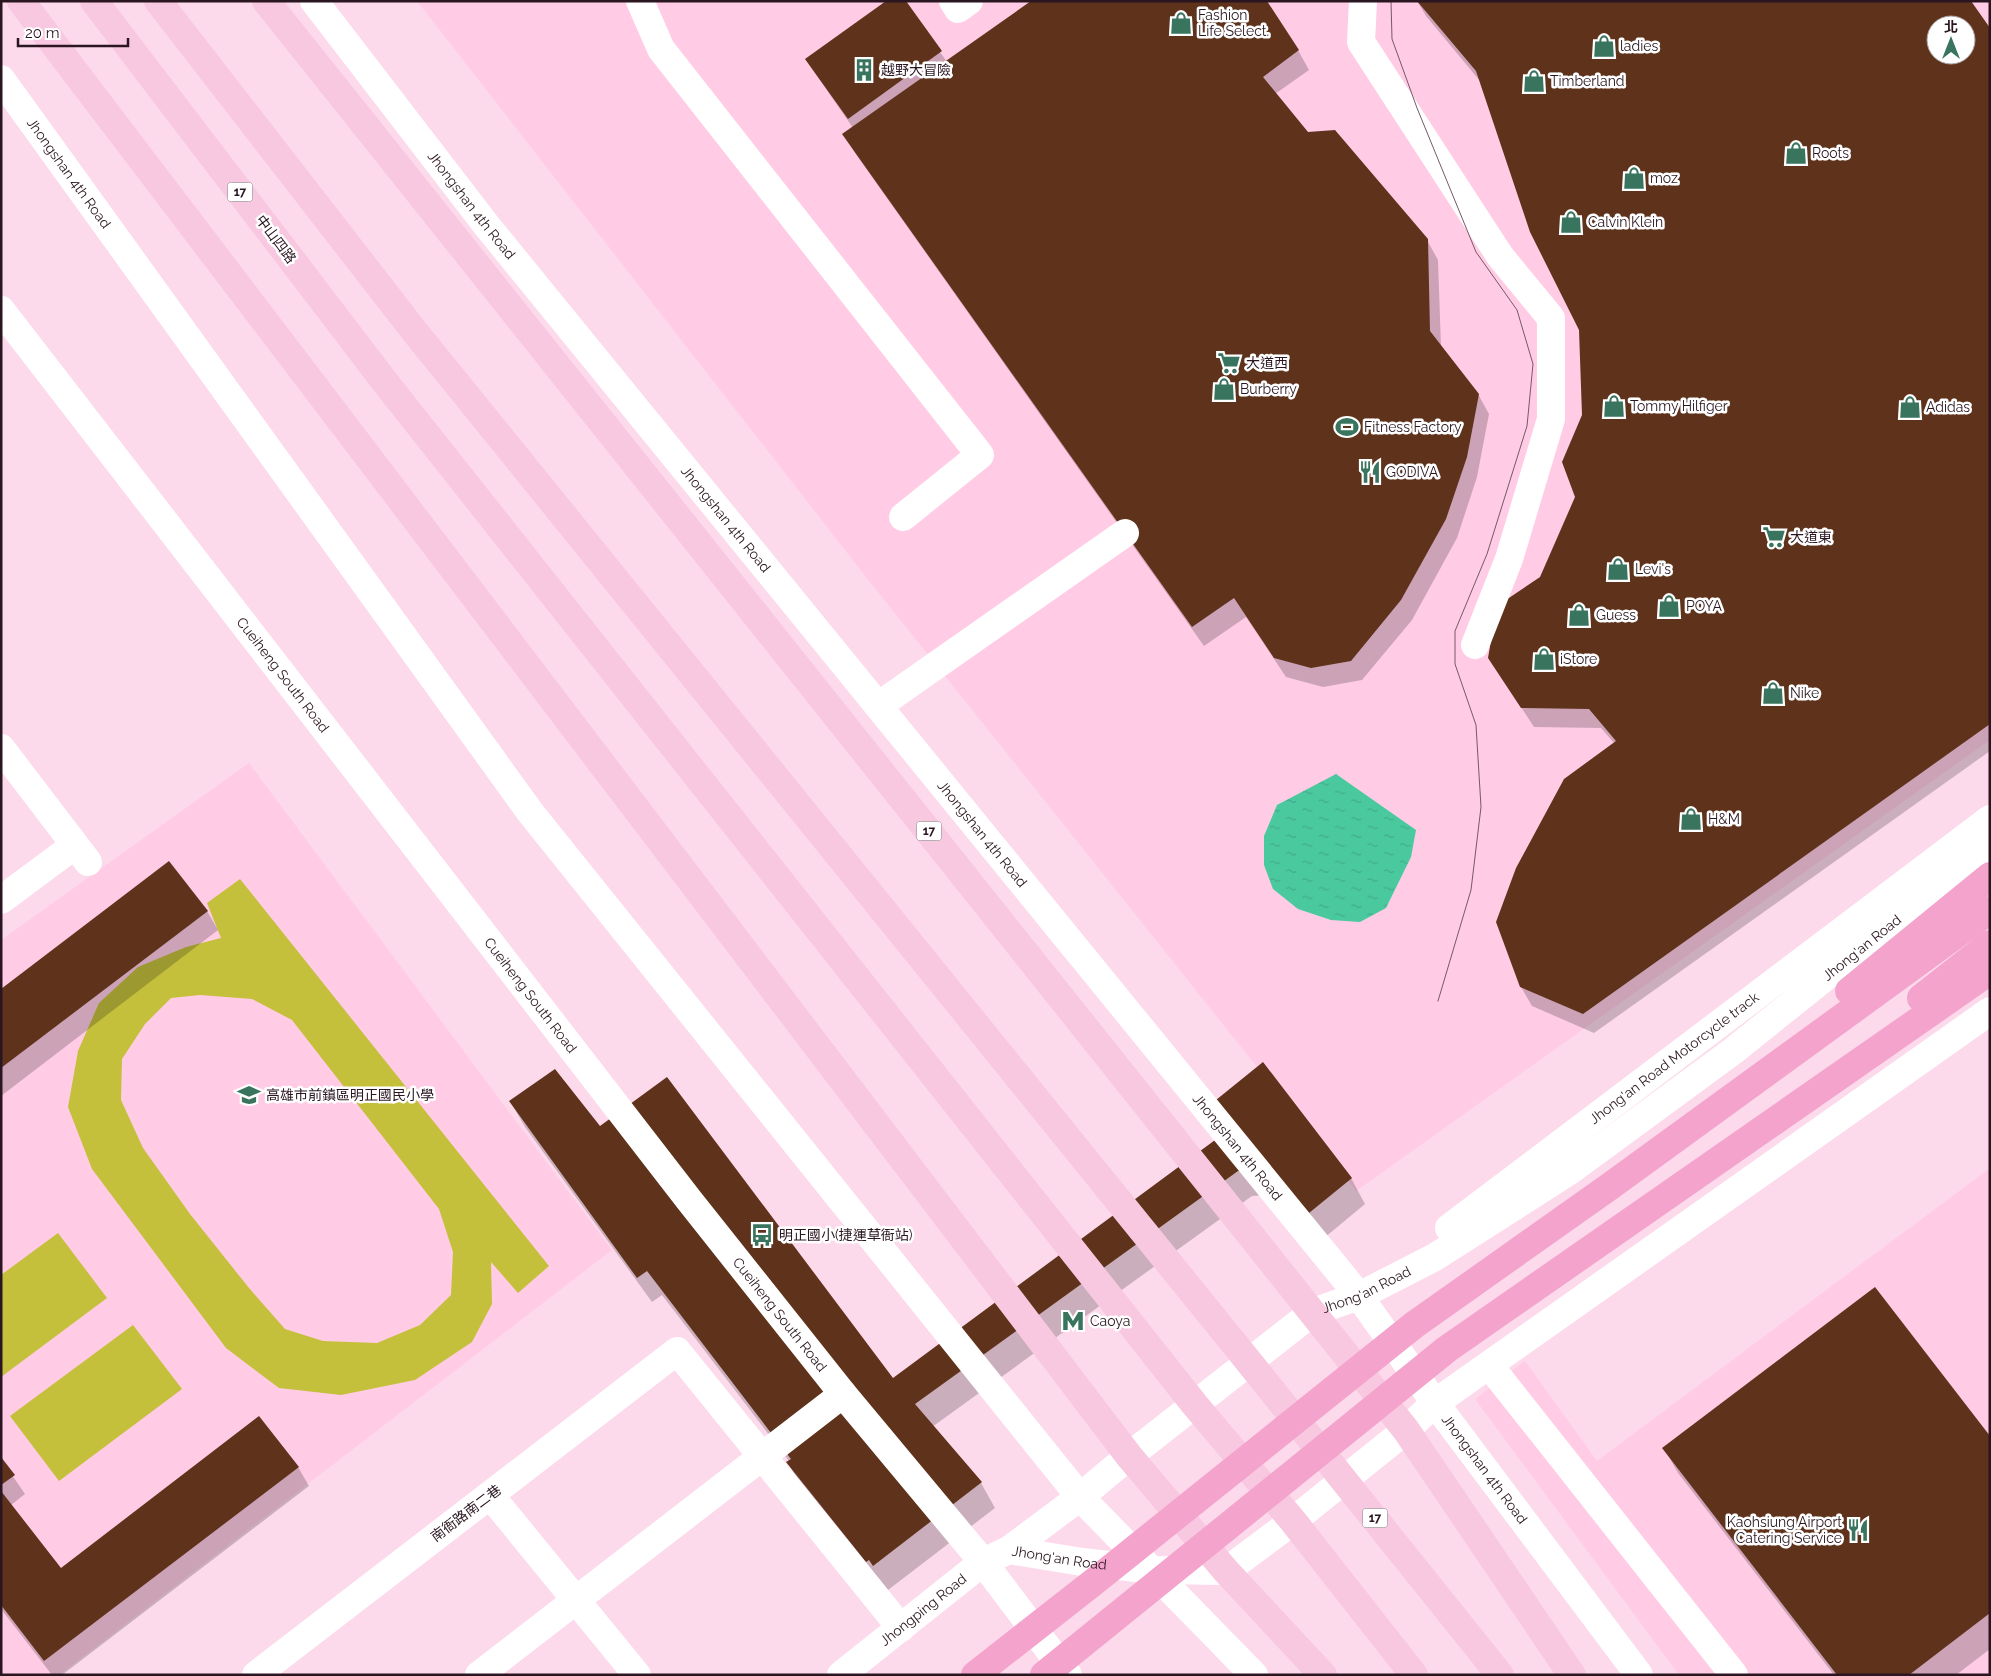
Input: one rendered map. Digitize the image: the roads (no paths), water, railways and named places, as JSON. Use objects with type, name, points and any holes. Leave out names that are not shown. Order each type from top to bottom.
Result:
[{"type":"highway","points":[[1609,1187],[1990,878]]},
{"type":"highway","points":[[975,1675],[1095,1581],[1414,1324],[1609,1187],[1990,910]]},
{"type":"highway","points":[[1632,1220],[1990,944]]},
{"type":"highway","points":[[1044,1675],[1447,1349],[1990,971]]},
{"type":"main road","points":[[21,1],[1129,1456],[1226,1571],[1323,1675]]},
{"type":"main road","name":"中山四路","points":[[94,1],[385,382],[1195,1405]]},
{"type":"main road","name":"17","points":[[158,1],[422,340],[1250,1362],[1500,1675]]},
{"type":"main road","name":"17","points":[[266,1],[1406,1430],[1572,1675]]},
{"type":"main road","name":"17","points":[[1195,1405],[1293,1521],[1414,1675]]},
{"type":"street","name":"Jhongshan 4th Road","points":[[314,1],[487,226],[1359,1296],[1435,1403],[1639,1675]]},
{"type":"street","points":[[640,1],[661,49],[980,455],[903,518]]},
{"type":"street","points":[[953,1],[958,9],[969,1]]},
{"type":"street","points":[[1363,1],[1362,42],[1500,256],[1551,318],[1551,420],[1509,559],[1475,646]]},
{"type":"street","name":"Jhongshan 4th Road","points":[[1,79],[530,812],[1080,1497],[1154,1570],[1254,1675]]},
{"type":"street","name":"Cueiheng South Road","points":[[1,310],[689,1200],[843,1394],[983,1562],[1068,1675]]},
{"type":"street","points":[[878,706],[1126,533]]},
{"type":"street","points":[[1,748],[81,854],[1,900]]},
{"type":"street","name":"Jhong'an Road Motorcycle track","points":[[1359,1296],[1990,819]]},
{"type":"street","name":"Jhong'an Road","points":[[1733,1051],[1990,845]]},
{"type":"street","name":"Jhong'an Road","points":[[1009,1550],[1080,1497],[1129,1456],[1313,1312],[1359,1296],[1435,1256],[1571,1170],[1733,1051],[1990,878]]},
{"type":"street","points":[[1792,1151],[1923,1006],[1990,958]]},
{"type":"street","points":[[1226,1571],[1293,1521],[1406,1430],[1435,1403],[1990,1011]]},
{"type":"street","name":"南衙路南二巷","points":[[267,1671],[490,1495],[677,1352],[763,1456]]},
{"type":"street","points":[[1489,1365],[1734,1675]]},
{"type":"street","points":[[479,1675],[843,1394]]},
{"type":"street","points":[[763,1456],[902,1628]]},
{"type":"street","points":[[490,1495],[637,1675]]},
{"type":"street","name":"Jhong'an Road","points":[[1009,1550],[1082,1562],[1154,1570],[1226,1571]]},
{"type":"street","name":"Jhongping Road","points":[[841,1675],[983,1562],[1009,1550]]},
{"type":"water","points":[[1336,774],[1416,830],[1411,857],[1386,908],[1360,922],[1331,920],[1298,909],[1273,889],[1264,865],[1264,836],[1277,805]]},
{"type":"tram line","points":[[1391,1],[1392,39],[1417,108],[1476,252],[1517,310],[1533,364],[1527,426],[1487,554],[1455,631],[1455,664],[1476,725],[1481,807],[1471,890],[1438,1001]]},
{"type":"place","name":"Fashion Life Select.","points":[[1181,23]]},
{"type":"place","name":"ladies","points":[[1604,46]]},
{"type":"place","name":"越野大冒險","points":[[864,70]]},
{"type":"place","name":"Timberland","points":[[1534,81]]},
{"type":"place","name":"Roots","points":[[1796,153]]},
{"type":"place","name":"moz","points":[[1634,178]]},
{"type":"place","name":"Calvin Klein","points":[[1571,222]]},
{"type":"place","name":"大道西","points":[[1229,363]]},
{"type":"place","name":"Burberry","points":[[1224,389]]},
{"type":"place","name":"Tommy Hilfiger","points":[[1614,406]]},
{"type":"place","name":"Adidas","points":[[1910,407]]},
{"type":"place","name":"Fitness Factory","points":[[1347,427]]},
{"type":"place","name":"GODIVA","points":[[1370,472]]},
{"type":"place","name":"大道東","points":[[1774,537]]},
{"type":"place","name":"Levi's","points":[[1618,569]]},
{"type":"place","name":"POYA","points":[[1669,606]]},
{"type":"place","name":"Guess","points":[[1579,615]]},
{"type":"place","name":"iStore","points":[[1544,659]]},
{"type":"place","name":"Nike","points":[[1773,693]]},
{"type":"place","name":"H&M","points":[[1691,819]]},
{"type":"place","name":"高雄市前鎮區明正國民小學","points":[[249,1095]]},
{"type":"place","name":"明正國小(捷運草衙站)","points":[[762,1235]]},
{"type":"place","name":"Caoya","points":[[1073,1321]]},
{"type":"place","name":"Kaohsiung Airport Catering Service","points":[[1858,1530]]}]
